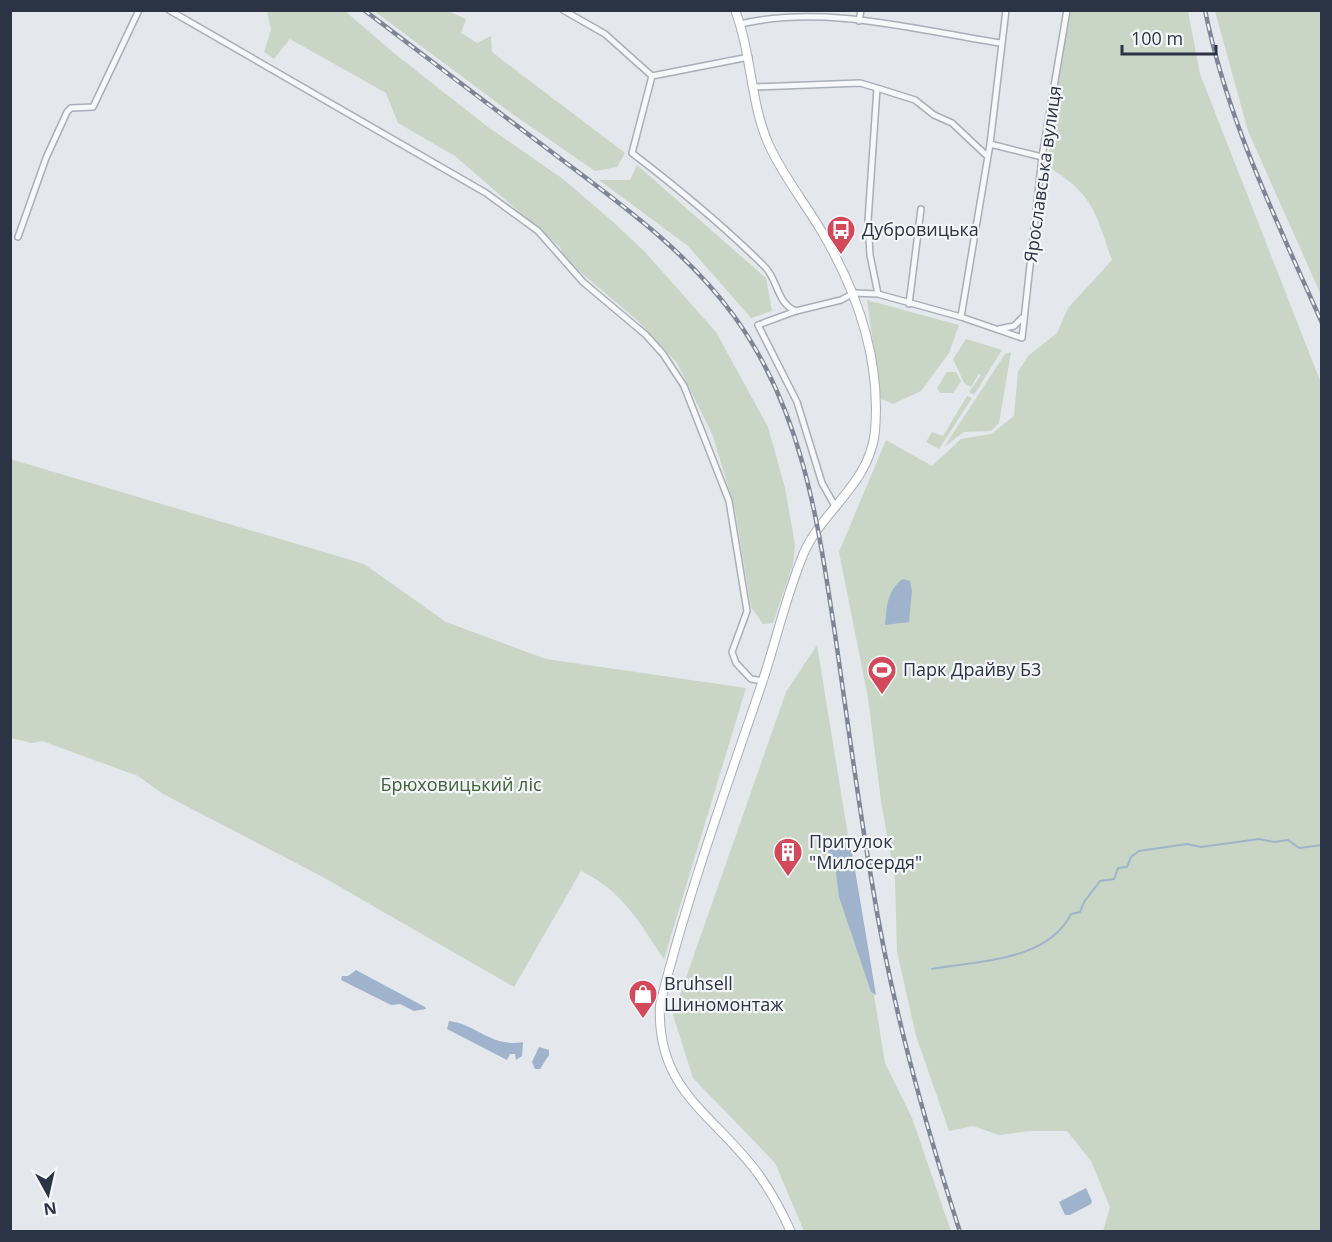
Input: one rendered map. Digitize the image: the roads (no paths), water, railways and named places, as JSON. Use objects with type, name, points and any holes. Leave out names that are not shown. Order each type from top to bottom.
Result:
[{"type":"main road","points":[[735,10],[749,57],[760,119],[768,144],[786,177],[822,231],[854,292],[870,348],[875,431],[864,469],[804,553],[724,793],[668,973],[660,1005],[659,1024],[664,1051],[676,1080],[758,1174],[780,1208],[790,1232]]},
{"type":"street","points":[[18,237],[46,158],[67,112],[71,108],[93,108],[139,10]]},
{"type":"street","points":[[169,10],[486,193],[509,209],[538,231],[583,282],[646,335],[663,354],[684,386],[729,501],[747,611],[732,652],[736,663],[751,679],[763,681]]},
{"type":"street","points":[[563,10],[605,34],[652,76]]},
{"type":"street","points":[[859,21],[861,10]]},
{"type":"street","points":[[960,317],[986,155],[990,144],[1000,43],[1006,10]]},
{"type":"street","name":"Ярославська вулиця","points":[[996,329],[1022,338],[1042,157],[1067,10]]},
{"type":"street","points":[[740,24],[771,17],[814,15],[1000,43]]},
{"type":"street","points":[[652,76],[749,57]]},
{"type":"street","points":[[652,76],[632,153],[726,227],[771,273],[782,300],[786,306],[796,311]]},
{"type":"street","points":[[754,87],[860,83],[915,100],[934,115],[952,123],[986,155]]},
{"type":"street","points":[[877,88],[868,221],[870,255],[878,294]]},
{"type":"street","points":[[990,144],[1042,157]]},
{"type":"street","points":[[909,304],[921,209]]},
{"type":"street","points":[[836,508],[822,483],[797,402],[782,367],[758,325],[796,311],[841,300],[854,292],[878,294],[996,329],[1014,326],[1024,314]]},
{"type":"water","points":[[903,579],[910,581],[912,591],[909,622],[885,625],[891,593]]},
{"type":"water","points":[[837,838],[848,838],[851,846],[876,995],[871,992],[839,897],[835,865],[828,850],[830,841]]},
{"type":"water","points":[[356,970],[426,1009],[414,1011],[400,1004],[391,1005],[341,980],[342,976],[348,976]]},
{"type":"water","points":[[449,1021],[468,1026],[502,1042],[523,1042],[522,1056],[516,1060],[515,1054],[510,1054],[507,1060],[447,1029]]},
{"type":"water","points":[[539,1047],[549,1050],[549,1055],[540,1069],[535,1069],[532,1062]]},
{"type":"water","points":[[1086,1188],[1092,1201],[1091,1204],[1070,1215],[1065,1215],[1059,1202]]},
{"type":"waterway","points":[[932,969],[1010,956],[1046,941],[1060,930],[1071,914],[1080,912],[1084,902],[1100,881],[1114,879],[1118,868],[1127,867],[1131,857],[1139,851],[1187,844],[1201,847],[1259,839],[1274,842],[1288,840],[1299,848],[1322,845]]},
{"type":"railway","points":[[364,10],[602,190],[673,248],[715,292],[734,316],[757,352],[776,390],[792,429],[814,509],[867,852],[898,1015],[933,1146],[960,1232]]},
{"type":"railway","points":[[1205,10],[1214,51],[1240,130],[1271,208],[1322,323]]},
{"type":"place","name":"Дубровицька","points":[[841,256]]},
{"type":"place","name":"Парк Драйву Б3","points":[[882,696]]},
{"type":"place","name":"Притулок \"Милосердя\"","points":[[788,878]]},
{"type":"place","name":"Bruhsell Шиномонтаж","points":[[643,1020]]},
{"type":"park label","name":"Брюховицький ліс","points":[[461,785]]}]
